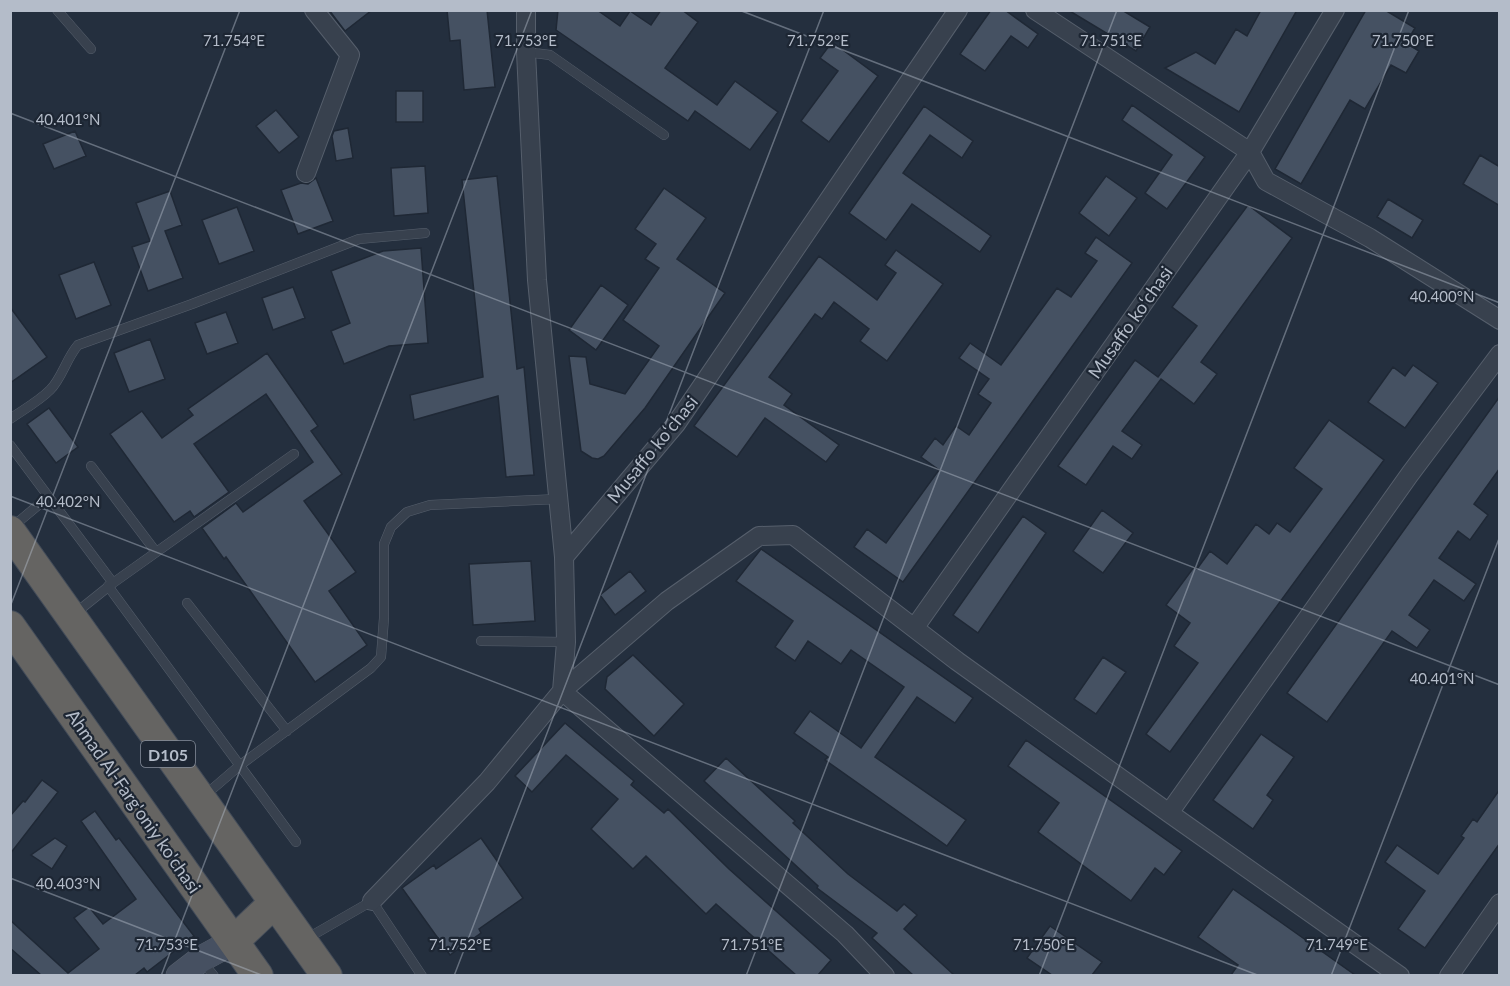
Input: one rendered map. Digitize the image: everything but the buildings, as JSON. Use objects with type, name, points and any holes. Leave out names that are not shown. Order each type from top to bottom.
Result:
[{"type":"highway","name":"D105","points":[[10,530],[327,975]]},
{"type":"highway","name":"Ahmad Al-Farg'oniy ko'chasi","points":[[10,626],[258,975]]},
{"type":"highway","points":[[234,941],[274,903]]},
{"type":"main road","points":[[179,975],[207,967],[234,941]]},
{"type":"street","points":[[306,173],[350,56],[314,10]]},
{"type":"street","points":[[526,10],[537,280],[564,557],[566,642],[562,691]]},
{"type":"street","name":"Musaffo koʻchasi","points":[[564,557],[676,424],[958,10]]},
{"type":"street","points":[[1035,10],[1250,152],[1266,182],[1370,238],[1500,320]]},
{"type":"street","name":"Musaffo koʻchasi","points":[[915,627],[1250,152],[1335,10]]},
{"type":"street","points":[[1169,813],[1410,474],[1500,354]]},
{"type":"street","points":[[372,901],[487,782],[562,691],[667,601],[759,536],[793,535],[966,668],[1400,975]]},
{"type":"street","points":[[562,691],[845,934],[885,975]]},
{"type":"street","points":[[1449,975],[1500,903]]},
{"type":"lane","points":[[57,10],[91,50]]},
{"type":"lane","points":[[526,52],[550,55],[664,135]]},
{"type":"lane","points":[[10,419],[50,390],[68,357],[78,345],[192,304],[359,239],[425,233]]},
{"type":"lane","points":[[10,445],[239,766],[296,842]]},
{"type":"lane","points":[[71,617],[110,585],[294,454]]},
{"type":"lane","points":[[91,466],[156,552]]},
{"type":"lane","points":[[10,530],[48,496]]},
{"type":"lane","points":[[200,799],[239,766],[371,668],[381,657],[384,618],[384,544],[391,527],[407,512],[430,505],[558,499]]},
{"type":"lane","points":[[187,603],[287,731]]},
{"type":"lane","points":[[481,641],[566,642]]},
{"type":"lane","points":[[302,941],[372,901],[422,975]]}]
